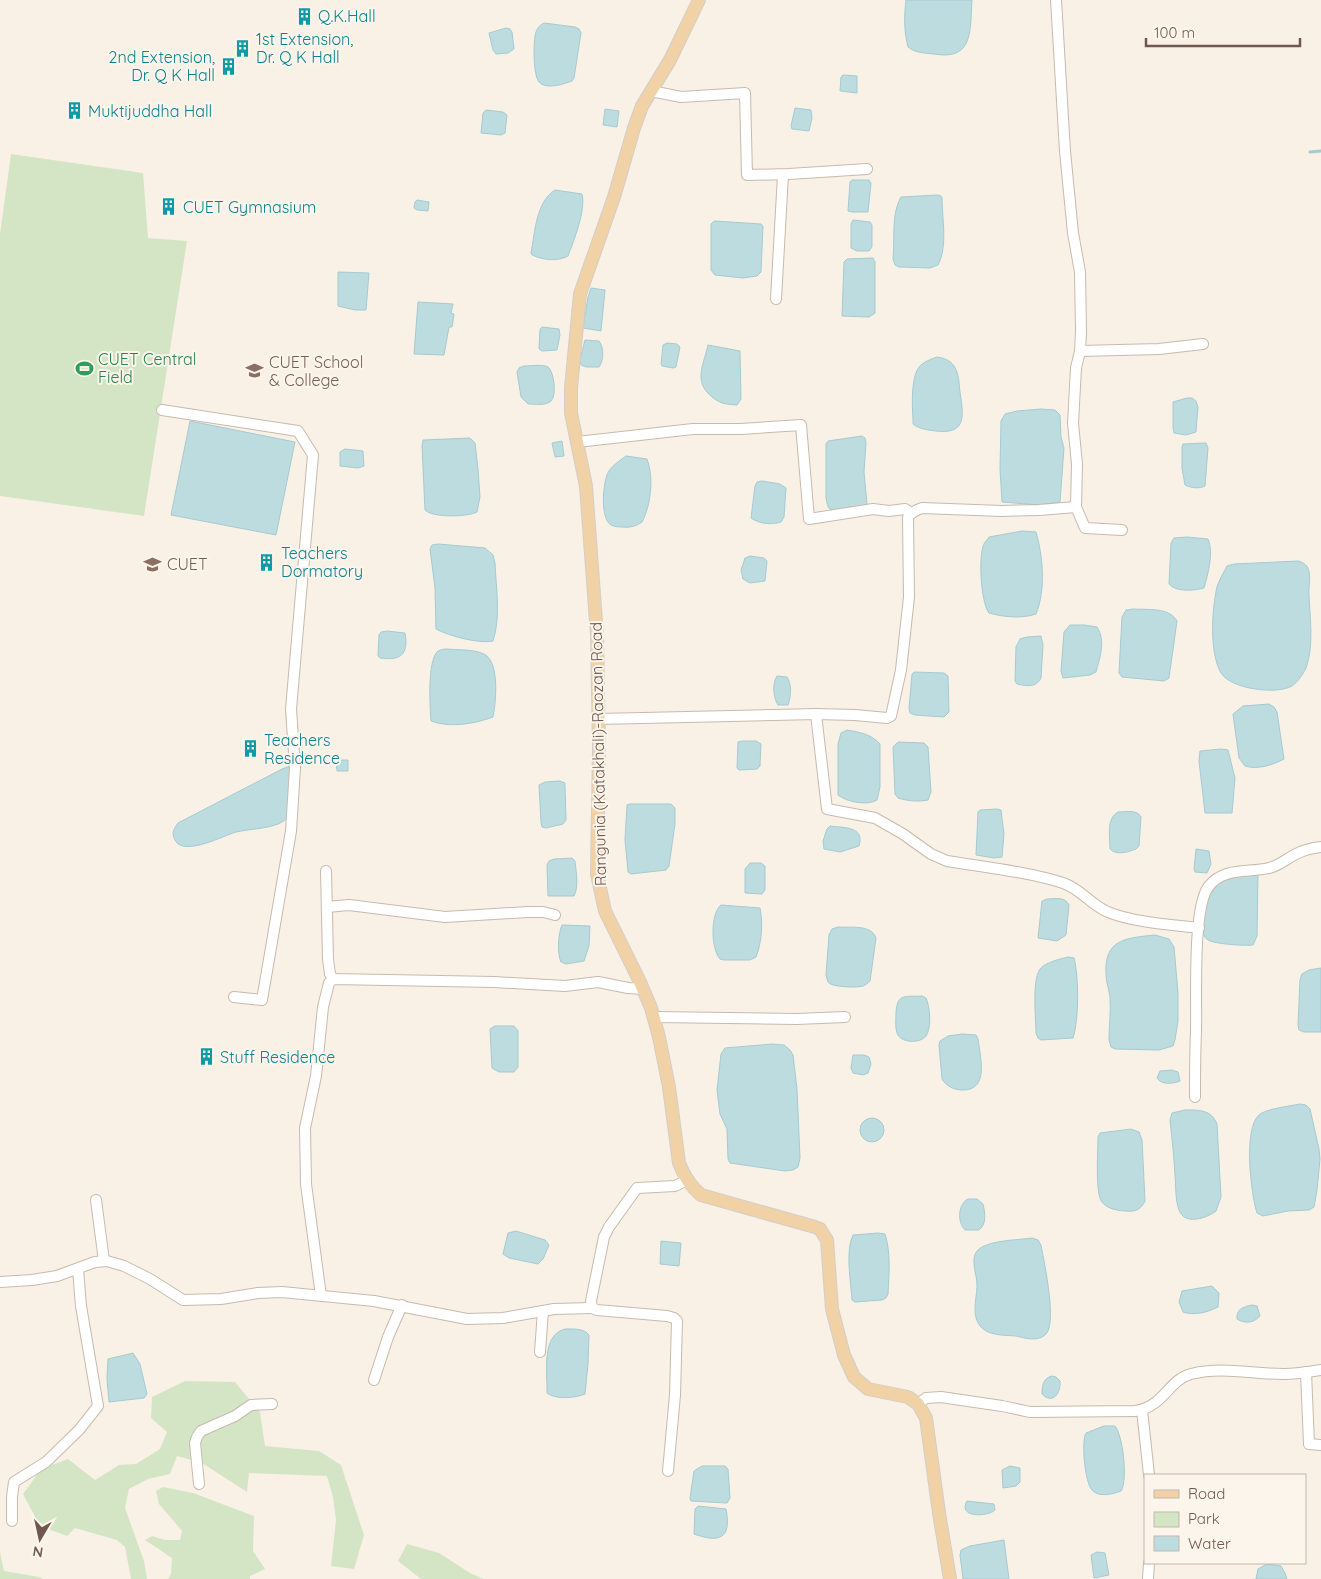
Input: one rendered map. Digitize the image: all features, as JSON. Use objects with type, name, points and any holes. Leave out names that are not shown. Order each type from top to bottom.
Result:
[{"type":"main road","name":"Rangunia (Katakhali)-Raozan Road","points":[[699,0],[670,60],[642,106],[614,197],[580,294],[571,388],[572,413],[586,486],[594,589],[598,719],[596,866],[600,895],[610,924],[643,989],[654,1017],[669,1088],[679,1163],[687,1180],[696,1191],[709,1198],[820,1230],[827,1240],[832,1309],[844,1355],[851,1372],[861,1385],[868,1389],[898,1394],[908,1397],[918,1404]]},
{"type":"main road","points":[[918,1404],[926,1418],[950,1579]]},
{"type":"street","points":[[1056,0],[1065,151],[1073,233],[1080,272],[1081,332],[1080,351],[1076,368],[1073,423],[1077,464],[1076,506],[1085,528],[1122,530]]},
{"type":"street","points":[[651,91],[681,97],[745,93],[747,175],[783,175],[867,169]]},
{"type":"street","points":[[776,299],[783,175]]},
{"type":"street","points":[[1080,351],[1160,349],[1203,344]]},
{"type":"street","points":[[162,410],[298,431],[313,455],[291,709],[295,768],[291,830],[262,1000],[234,997]]},
{"type":"street","points":[[577,442],[693,429],[742,429],[801,425],[809,519],[872,509],[905,509],[911,513]]},
{"type":"street","points":[[598,719],[816,714],[887,718],[891,716],[900,670],[909,597],[908,517],[911,513],[922,508],[1039,510],[1076,506]]},
{"type":"street","points":[[816,714],[827,809],[875,818],[903,834],[931,854],[947,861],[1048,879],[1076,889],[1091,902],[1108,912],[1136,919],[1199,928]]},
{"type":"street","points":[[1195,1097],[1194,1055],[1199,928],[1205,891],[1216,878],[1228,873],[1269,868],[1279,865],[1295,854],[1321,847]]},
{"type":"street","points":[[326,872],[328,959],[330,974],[333,979]]},
{"type":"street","points":[[327,907],[349,904],[445,917],[528,912],[543,912],[555,915]]},
{"type":"street","points":[[321,1296],[306,1184],[305,1128],[316,1076],[324,1000],[329,983],[333,979],[494,982],[565,986],[598,982],[643,989]]},
{"type":"street","points":[[654,1017],[797,1019],[845,1017]]},
{"type":"street","points":[[592,1308],[591,1301],[604,1238],[609,1227],[637,1188],[675,1186],[687,1180]]},
{"type":"street","points":[[96,1200],[104,1261]]},
{"type":"street","points":[[0,1282],[57,1276],[95,1262],[104,1261],[124,1266],[150,1279],[183,1300],[282,1292],[402,1305],[467,1319],[503,1318],[554,1309],[592,1308],[667,1316],[677,1321],[675,1395],[668,1470]]},
{"type":"street","points":[[12,1521],[14,1482],[46,1462],[79,1430],[98,1406],[81,1306],[78,1269]]},
{"type":"street","points":[[374,1380],[388,1337],[402,1305]]},
{"type":"street","points":[[540,1352],[543,1311]]},
{"type":"street","points":[[918,1404],[926,1398],[941,1397],[1030,1412],[1118,1412],[1142,1410],[1164,1396],[1183,1376],[1193,1373],[1234,1370],[1284,1374],[1321,1370]]},
{"type":"street","points":[[1306,1372],[1309,1444],[1321,1445]]},
{"type":"street","points":[[199,1484],[196,1443],[201,1431],[235,1416],[251,1404],[272,1404]]},
{"type":"street","points":[[1142,1410],[1149,1474]]},
{"type":"street","points":[[1148,1579],[1149,1564]]},
{"type":"green space","name":"CUET Central Field","points":[[11,154],[143,173],[148,238],[187,241],[144,516],[0,496],[0,234]]},
{"type":"green space","points":[[185,1381],[235,1382],[260,1412],[265,1446],[319,1451],[341,1465],[364,1535],[354,1569],[331,1566],[336,1520],[333,1497],[327,1476],[249,1473],[247,1492],[202,1463],[177,1456],[170,1474],[148,1479],[129,1489],[125,1508],[144,1561],[147,1579],[131,1579],[125,1547],[117,1540],[75,1528],[67,1536],[40,1526],[23,1494],[41,1469],[68,1459],[95,1480],[119,1465],[136,1464],[160,1449],[167,1432],[151,1418],[152,1397]]},
{"type":"green space","points":[[163,1487],[193,1493],[254,1516],[253,1551],[265,1569],[250,1576],[250,1579],[168,1579],[171,1574],[172,1558],[145,1540],[152,1536],[165,1540],[180,1540],[182,1531],[159,1504],[156,1491]]},
{"type":"green space","points":[[407,1544],[439,1553],[470,1573],[484,1579],[421,1579],[398,1561]]},
{"type":"green space","points":[[0,1552],[4,1571],[43,1579],[0,1579]]},
{"type":"water","points":[[906,0],[972,0],[970,32],[963,48],[957,53],[947,55],[920,52],[908,47],[905,24]]},
{"type":"water","points":[[544,23],[575,27],[581,33],[572,81],[555,86],[546,86],[539,82],[537,78],[534,57],[535,36],[538,27]]},
{"type":"water","points":[[506,28],[512,32],[514,49],[508,53],[496,54],[493,50],[489,33]]},
{"type":"water","points":[[843,75],[857,76],[857,93],[840,91],[841,77]]},
{"type":"water","points":[[795,108],[811,110],[812,118],[809,131],[792,129]]},
{"type":"water","points":[[605,109],[619,111],[617,127],[603,125]]},
{"type":"water","points":[[486,110],[503,112],[507,115],[505,133],[501,135],[481,133],[483,113]]},
{"type":"water","points":[[852,180],[869,180],[871,183],[868,212],[848,211],[850,182]]},
{"type":"water","points":[[555,190],[582,194],[583,201],[579,225],[568,256],[550,260],[536,257],[531,253],[540,210],[549,195]]},
{"type":"water","points":[[938,195],[942,198],[944,232],[943,249],[938,265],[930,268],[899,267],[895,265],[893,259],[895,219],[901,197]]},
{"type":"water","points":[[417,200],[429,202],[428,211],[414,208]]},
{"type":"water","points":[[853,220],[870,222],[872,225],[872,247],[869,251],[857,251],[851,248],[851,224]]},
{"type":"water","points":[[714,221],[761,224],[763,226],[761,272],[757,276],[743,278],[715,275],[711,270],[711,224]]},
{"type":"water","points":[[873,258],[875,262],[875,313],[869,317],[842,316],[844,262],[847,259]]},
{"type":"water","points":[[338,272],[369,273],[366,310],[355,310],[338,306]]},
{"type":"water","points":[[591,288],[605,290],[601,331],[583,328]]},
{"type":"water","points":[[418,302],[453,304],[451,313],[454,314],[452,327],[449,327],[444,355],[414,354]]},
{"type":"water","points":[[542,327],[559,329],[560,335],[557,350],[542,351],[539,349],[540,329]]},
{"type":"water","points":[[585,340],[599,341],[601,344],[603,358],[599,367],[581,365],[580,360]]},
{"type":"water","points":[[667,343],[677,344],[680,347],[676,367],[673,368],[662,366],[661,364],[663,345]]},
{"type":"water","points":[[708,345],[740,351],[741,399],[737,405],[717,401],[702,384],[701,372]]},
{"type":"water","points":[[937,357],[947,360],[957,372],[962,415],[961,421],[954,430],[936,431],[924,429],[913,424],[912,407],[916,372],[923,364]]},
{"type":"water","points":[[524,366],[543,366],[550,369],[553,378],[554,394],[549,403],[528,404],[521,397],[517,372],[519,368]]},
{"type":"water","points":[[1192,398],[1196,401],[1198,407],[1196,432],[1186,435],[1174,433],[1173,402]]},
{"type":"water","points":[[1041,409],[1055,410],[1060,415],[1061,437],[1064,448],[1060,502],[1039,505],[1002,502],[1000,469],[1001,421],[1005,414]]},
{"type":"water","points":[[190,421],[295,442],[276,535],[171,515]]},
{"type":"water","points":[[862,436],[866,442],[864,472],[867,504],[863,507],[846,510],[837,511],[830,509],[826,498],[826,444],[828,441]]},
{"type":"water","points":[[470,438],[475,443],[478,469],[480,497],[477,512],[450,516],[429,513],[425,510],[423,440]]},
{"type":"water","points":[[562,441],[564,456],[555,457],[552,443]]},
{"type":"water","points":[[1206,443],[1208,448],[1205,486],[1195,488],[1185,485],[1182,468],[1183,444]]},
{"type":"water","points":[[345,449],[363,451],[364,466],[358,468],[340,466],[340,452]]},
{"type":"water","points":[[626,456],[647,459],[651,491],[648,508],[642,522],[631,527],[617,527],[611,525],[605,516],[603,502],[604,486],[610,470]]},
{"type":"water","points":[[757,482],[780,484],[786,488],[784,517],[781,522],[758,522],[751,518],[755,486]]},
{"type":"water","points":[[1022,531],[1036,532],[1040,552],[1042,584],[1036,614],[1025,617],[1012,617],[989,613],[984,600],[981,579],[981,558],[984,543],[989,537]]},
{"type":"water","points":[[1174,538],[1208,539],[1210,544],[1209,570],[1204,588],[1185,590],[1172,587],[1169,584],[1171,543]]},
{"type":"water","points":[[432,545],[485,548],[493,555],[497,592],[497,622],[493,641],[464,639],[436,629],[435,588],[430,549]]},
{"type":"water","points":[[750,556],[764,558],[767,561],[765,581],[750,583],[743,579],[741,570],[745,558]]},
{"type":"water","points":[[1298,561],[1307,566],[1310,575],[1311,641],[1305,670],[1292,686],[1285,689],[1254,689],[1226,679],[1217,664],[1213,630],[1217,587],[1227,566],[1234,564]]},
{"type":"water","points":[[1126,610],[1164,611],[1177,621],[1169,678],[1164,681],[1122,677],[1119,673],[1122,617]]},
{"type":"water","points":[[1070,625],[1097,627],[1100,632],[1102,643],[1100,655],[1096,672],[1090,675],[1063,678],[1061,671],[1064,632]]},
{"type":"water","points":[[381,632],[405,633],[406,647],[402,655],[387,659],[378,656],[379,635]]},
{"type":"water","points":[[1041,636],[1043,645],[1041,678],[1034,685],[1017,684],[1015,681],[1016,647],[1020,639]]},
{"type":"water","points":[[446,649],[475,651],[489,658],[493,665],[496,683],[493,717],[478,722],[462,724],[446,724],[431,721],[430,684],[432,664],[434,656],[438,651]]},
{"type":"water","points":[[914,672],[944,673],[948,676],[949,712],[944,717],[910,713],[912,674]]},
{"type":"water","points":[[777,676],[787,677],[789,680],[790,698],[788,705],[778,705],[776,702],[774,687]]},
{"type":"water","points":[[1269,704],[1277,712],[1284,759],[1265,766],[1245,766],[1239,758],[1233,714],[1243,706]]},
{"type":"water","points":[[847,730],[869,736],[880,744],[880,787],[877,800],[873,802],[846,800],[838,795],[838,744],[841,733]]},
{"type":"water","points":[[756,741],[761,744],[760,766],[757,769],[739,770],[737,768],[738,742]]},
{"type":"water","points":[[898,742],[924,743],[928,747],[931,792],[928,800],[905,800],[898,798],[895,794],[893,747]]},
{"type":"water","points":[[1228,750],[1235,778],[1232,813],[1205,813],[1199,761],[1200,751]]},
{"type":"water","points":[[336,760],[348,760],[348,771],[337,771]]},
{"type":"water","points":[[290,766],[290,815],[283,821],[268,827],[236,832],[194,846],[179,845],[175,840],[173,833],[178,823]]},
{"type":"water","points":[[560,781],[565,783],[566,820],[563,824],[546,828],[542,827],[539,785],[545,782]]},
{"type":"water","points":[[671,804],[675,808],[675,824],[669,866],[666,870],[631,874],[628,872],[625,840],[627,805]]},
{"type":"water","points":[[980,810],[1001,810],[1004,834],[1002,857],[994,858],[976,855],[978,812]]},
{"type":"water","points":[[1118,812],[1134,812],[1141,817],[1139,846],[1136,849],[1119,853],[1110,849],[1110,823]]},
{"type":"water","points":[[830,826],[856,831],[860,839],[859,846],[840,852],[824,849],[823,841]]},
{"type":"water","points":[[1196,849],[1209,851],[1211,864],[1207,873],[1195,872]]},
{"type":"water","points":[[572,858],[575,861],[577,879],[574,896],[548,896],[547,865],[549,861]]},
{"type":"water","points":[[750,863],[761,863],[765,866],[765,890],[762,894],[745,893],[745,869]]},
{"type":"water","points":[[1258,874],[1257,936],[1253,945],[1223,944],[1208,940],[1204,936],[1202,921],[1206,903],[1213,888],[1221,881],[1231,877]]},
{"type":"water","points":[[1062,899],[1069,905],[1066,935],[1057,941],[1038,938],[1042,901]]},
{"type":"water","points":[[721,905],[760,908],[760,945],[756,957],[750,960],[720,959],[713,940],[713,923],[717,909]]},
{"type":"water","points":[[562,925],[590,926],[589,946],[584,961],[566,964],[561,962],[558,944]]},
{"type":"water","points":[[838,927],[865,929],[870,931],[876,938],[870,981],[864,986],[840,986],[831,984],[828,981],[826,975],[829,935],[832,929]]},
{"type":"water","points":[[1155,935],[1169,939],[1174,947],[1178,993],[1178,1021],[1173,1046],[1159,1050],[1115,1049],[1111,1047],[1109,1040],[1110,997],[1106,980],[1106,962],[1113,947],[1119,942],[1135,937]]},
{"type":"water","points":[[1068,957],[1074,958],[1077,976],[1078,998],[1073,1038],[1041,1040],[1036,1033],[1036,979],[1042,967],[1048,963]]},
{"type":"water","points":[[1321,968],[1321,1032],[1304,1032],[1299,1030],[1298,1025],[1300,980],[1302,974],[1309,970]]},
{"type":"water","points":[[922,996],[926,998],[929,1006],[930,1022],[928,1032],[923,1039],[910,1041],[902,1039],[896,1031],[898,1002],[903,997]]},
{"type":"water","points":[[495,1026],[514,1026],[518,1031],[518,1067],[514,1072],[499,1072],[492,1068],[490,1029]]},
{"type":"water","points":[[976,1035],[981,1071],[977,1085],[971,1089],[962,1090],[951,1087],[942,1079],[939,1045],[940,1041],[948,1036]]},
{"type":"water","points":[[772,1044],[784,1045],[793,1055],[797,1089],[800,1158],[798,1167],[793,1170],[785,1171],[730,1163],[728,1159],[727,1129],[720,1114],[717,1090],[721,1054],[725,1048]]},
{"type":"water","points":[[853,1055],[869,1057],[871,1064],[868,1073],[863,1075],[853,1073],[851,1068]]},
{"type":"water","points":[[1172,1070],[1178,1072],[1180,1081],[1167,1083],[1161,1082],[1157,1078],[1160,1071]]},
{"type":"water","points":[[1300,1104],[1306,1105],[1310,1109],[1319,1149],[1320,1159],[1314,1207],[1309,1210],[1288,1211],[1263,1216],[1257,1213],[1251,1177],[1250,1147],[1254,1122],[1259,1115],[1267,1111]]},
{"type":"water","points":[[1185,1110],[1204,1111],[1211,1115],[1217,1124],[1221,1197],[1216,1211],[1196,1219],[1186,1218],[1182,1215],[1176,1197],[1170,1120],[1172,1113]]},
{"type":"water","points":[[872,1118],[881,1121],[884,1130],[881,1139],[872,1142],[863,1139],[860,1130],[863,1121]]},
{"type":"water","points":[[1131,1129],[1139,1132],[1142,1140],[1145,1201],[1136,1210],[1120,1211],[1107,1206],[1100,1197],[1097,1161],[1098,1137],[1100,1133]]},
{"type":"water","points":[[968,1199],[977,1199],[983,1204],[984,1222],[979,1230],[965,1230],[962,1227],[960,1213],[962,1205]]},
{"type":"water","points":[[516,1231],[545,1240],[549,1245],[543,1259],[538,1264],[509,1258],[503,1254],[508,1233]]},
{"type":"water","points":[[885,1234],[888,1248],[888,1294],[882,1300],[855,1302],[852,1300],[849,1258],[849,1249],[853,1235]]},
{"type":"water","points":[[1032,1238],[1038,1240],[1041,1245],[1045,1265],[1050,1307],[1049,1329],[1045,1335],[1035,1339],[987,1332],[980,1326],[976,1316],[975,1254],[981,1247],[988,1245],[1003,1241]]},
{"type":"water","points":[[661,1241],[681,1243],[679,1266],[660,1264]]},
{"type":"water","points":[[1212,1286],[1219,1293],[1218,1307],[1201,1313],[1183,1312],[1179,1302],[1182,1291]]},
{"type":"water","points":[[1252,1305],[1257,1306],[1260,1316],[1258,1318],[1249,1322],[1237,1319],[1241,1309]]},
{"type":"water","points":[[565,1329],[581,1330],[589,1335],[585,1394],[566,1398],[555,1397],[547,1393],[547,1354],[549,1345],[552,1338],[558,1332]]},
{"type":"water","points":[[133,1353],[140,1364],[147,1394],[144,1398],[109,1402],[108,1359]]},
{"type":"water","points":[[1052,1376],[1060,1381],[1060,1385],[1056,1396],[1050,1398],[1042,1394],[1042,1388],[1045,1380]]},
{"type":"water","points":[[1104,1426],[1115,1426],[1118,1431],[1124,1468],[1121,1491],[1106,1495],[1098,1494],[1092,1490],[1087,1479],[1084,1453],[1086,1433]]},
{"type":"water","points":[[702,1466],[725,1466],[728,1469],[730,1498],[727,1503],[691,1501],[694,1471]]},
{"type":"water","points":[[1010,1466],[1020,1468],[1020,1482],[1016,1486],[1003,1488],[1002,1470]]},
{"type":"water","points":[[967,1501],[994,1504],[995,1510],[980,1515],[970,1513],[966,1511],[965,1507]]},
{"type":"water","points":[[698,1506],[726,1509],[727,1527],[722,1536],[710,1538],[694,1534],[695,1509]]},
{"type":"water","points":[[1004,1540],[1009,1579],[963,1579],[961,1550],[970,1546]]},
{"type":"water","points":[[1097,1552],[1105,1553],[1109,1575],[1094,1578],[1091,1555]]},
{"type":"water","points":[[1267,1564],[1281,1566],[1287,1579],[1256,1579],[1258,1569]]},
{"type":"waterway","points":[[1310,152],[1321,151]]},
{"type":"place","name":"Q.K.Hall","points":[[304,16]]},
{"type":"place","name":"1st Extension, Dr. Q K Hall","points":[[242,48]]},
{"type":"place","name":"2nd Extension, Dr. Q K Hall","points":[[229,66]]},
{"type":"place","name":"Muktijuddha Hall","points":[[74,111]]},
{"type":"place","name":"CUET Gymnasium","points":[[169,207]]},
{"type":"place","name":"CUET Central Field","points":[[84,368]]},
{"type":"place","name":"CUET School & College","points":[[255,371]]},
{"type":"place","name":"Teachers Dormatory","points":[[267,562]]},
{"type":"place","name":"CUET","points":[[153,564]]},
{"type":"place","name":"Teachers Residence","points":[[250,749]]},
{"type":"place","name":"Stuff Residence","points":[[206,1057]]}]
